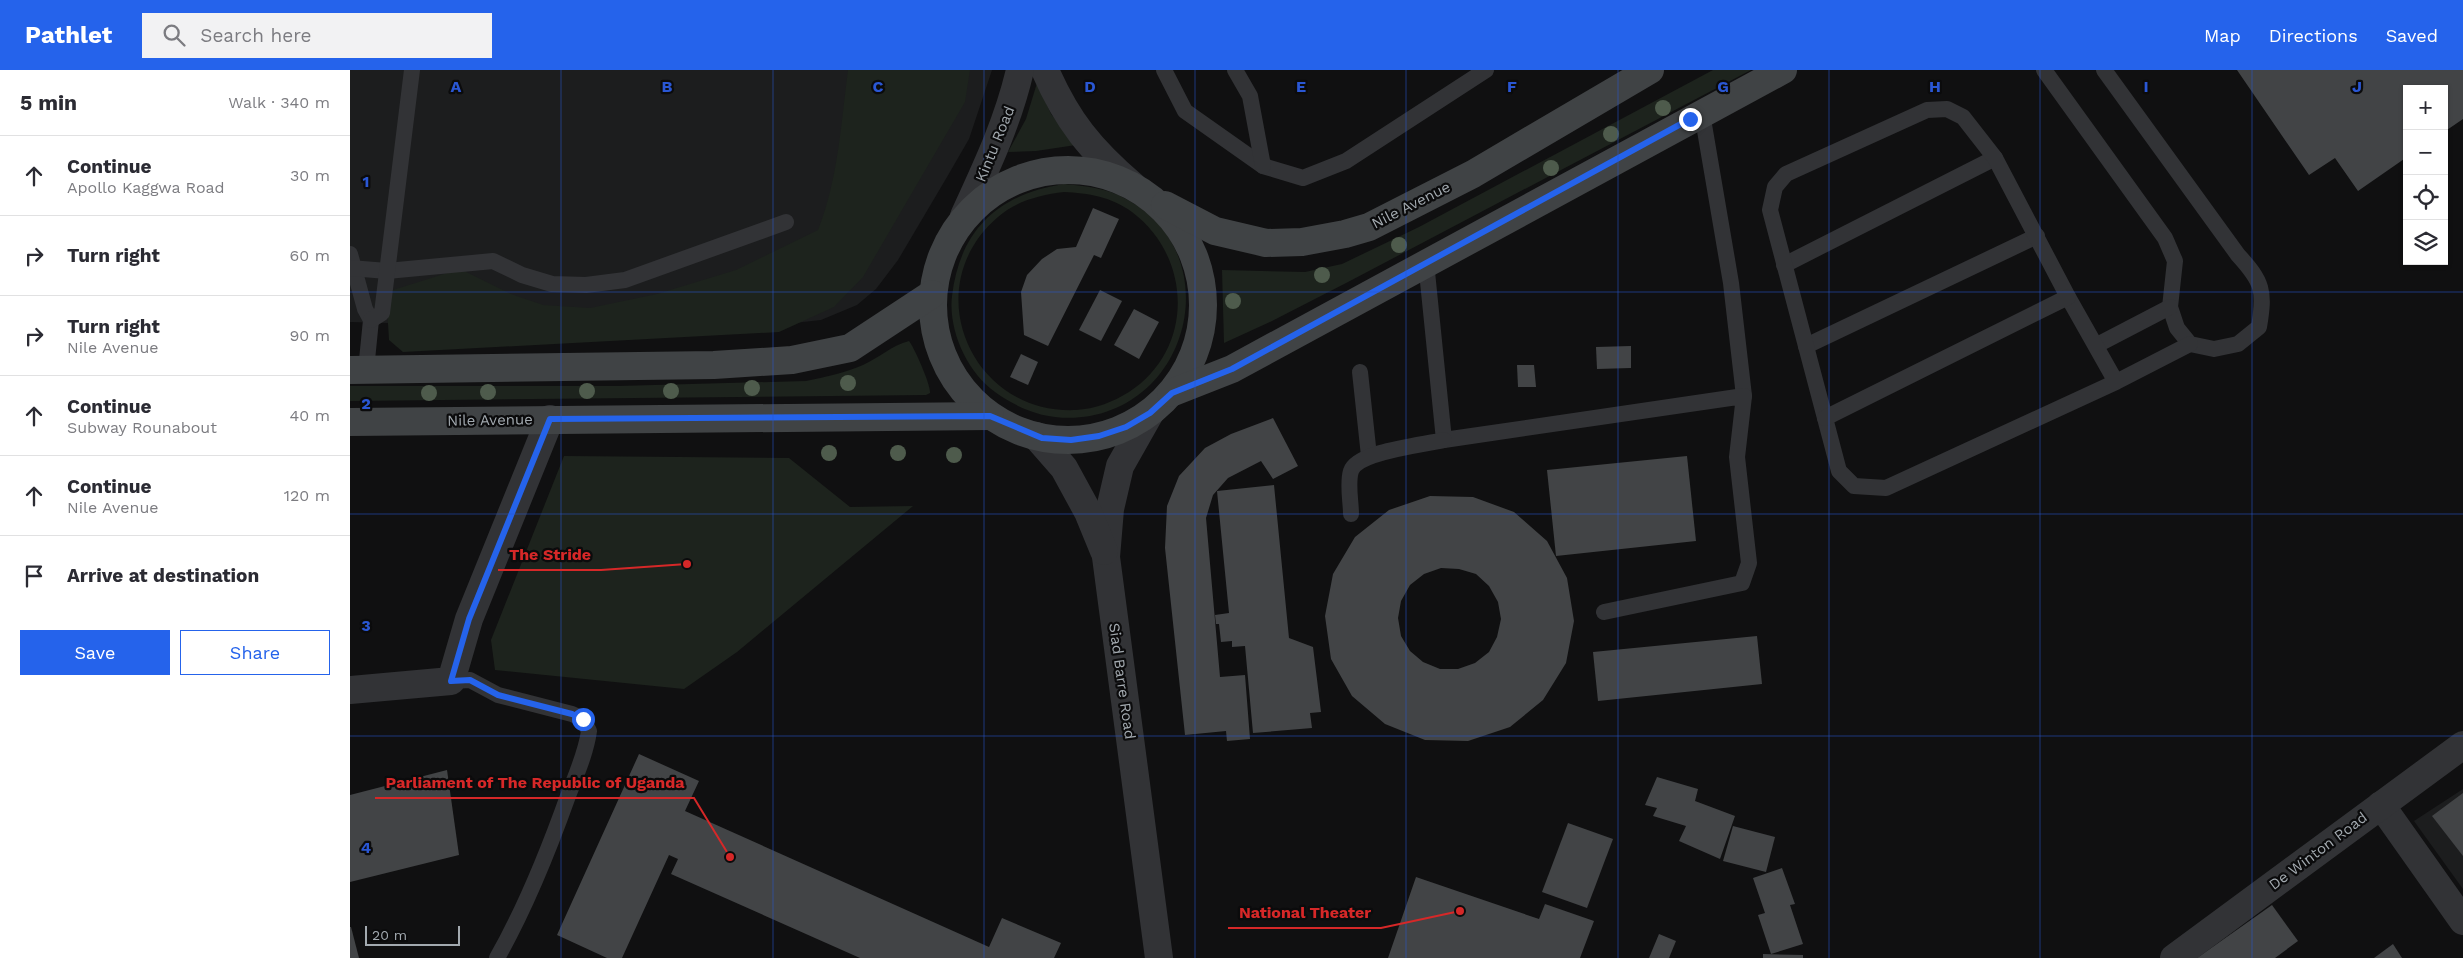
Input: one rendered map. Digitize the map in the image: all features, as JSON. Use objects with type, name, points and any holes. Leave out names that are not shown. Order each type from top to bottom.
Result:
[{"type":"main road","name":"Nile Avenue","points":[[990,416],[974,403],[954,380],[941,353],[933,324],[932,294],[937,266],[948,240],[964,216],[983,198],[1006,184],[1030,175],[1056,170],[1083,170],[1109,175],[1215,231],[1266,243],[1302,242],[1345,234],[1369,227],[1473,174],[1650,70]]},
{"type":"main road","points":[[1172,393],[1232,369],[1426,262],[1783,70]]},
{"type":"main road","points":[[990,416],[1036,436],[1071,440],[1099,436],[1126,427],[1150,413],[1172,393],[1187,370],[1197,346],[1203,319],[1203,292],[1198,265],[1187,240],[1172,218],[1143,192]]},
{"type":"main road","points":[[358,370],[714,365],[792,360],[850,348],[932,294]]},
{"type":"main road","name":"Nile Avenue","points":[[350,422],[990,416]]},
{"type":"street","name":"Kintu Road","points":[[964,216],[999,139],[1012,102],[1020,70]]},
{"type":"street","points":[[1045,70],[1072,122],[1099,156],[1143,192]]},
{"type":"street","name":"Siad Barre Road","points":[[1150,413],[1120,466],[1110,509],[1106,557],[1159,958]]},
{"type":"street","points":[[350,690],[451,681],[469,619],[550,419]]},
{"type":"street","points":[[1036,436],[1064,468],[1088,512],[1106,557]]},
{"type":"street","name":"De Winton Road","points":[[2174,958],[2463,745]]},
{"type":"street","points":[[2381,805],[2463,921]]},
{"type":"lane","points":[[358,370],[371,320],[382,313],[412,70]]},
{"type":"lane","points":[[1164,70],[1185,111],[1263,166],[1302,178],[1346,161],[1486,70]]},
{"type":"lane","points":[[1235,70],[1250,96],[1263,166]]},
{"type":"lane","points":[[2104,70],[2233,248],[2256,275],[2264,300],[2259,327],[2238,344],[2214,349],[2190,344],[2116,382],[1886,488],[1854,486],[1839,471],[1770,210],[1775,188],[1786,174],[1926,110],[1947,109],[1964,117],[1995,158],[2068,297],[2097,345],[2116,382]]},
{"type":"lane","points":[[2049,72],[2165,238],[2175,261],[2170,307],[2177,328],[2190,344]]},
{"type":"lane","points":[[1604,612],[1742,583],[1749,563],[1737,457],[1744,396],[1731,283],[1702,113]]},
{"type":"lane","points":[[1784,265],[1995,158]]},
{"type":"lane","points":[[371,320],[365,309],[352,263],[387,271],[493,262],[522,275],[552,284],[586,285],[625,280],[786,222]]},
{"type":"lane","points":[[1806,346],[2037,236]]},
{"type":"lane","points":[[1426,262],[1444,440]]},
{"type":"lane","points":[[1824,418],[2068,297]]},
{"type":"lane","points":[[2097,345],[2170,307]]},
{"type":"lane","points":[[1360,372],[1369,456]]},
{"type":"lane","points":[[1351,514],[1351,472],[1356,463],[1369,456],[1444,440],[1744,396]]},
{"type":"lane","points":[[451,681],[470,680],[498,695],[572,714],[583,719],[587,725],[588,738],[553,838],[518,921],[497,958]]},
{"type":"shaded area","points":[[350,70],[992,70],[969,139],[898,260],[876,289],[857,305],[821,320],[785,324],[533,327],[350,322]]},
{"type":"shaded area","points":[[848,70],[970,70],[965,102],[863,277],[834,307],[779,332],[403,352],[389,340],[387,307],[393,290],[460,269],[511,294],[543,305],[590,308],[657,294],[736,270],[818,230],[825,211],[834,172]]},
{"type":"shaded area","points":[[1713,70],[1751,70],[1348,282],[1224,343],[1222,270],[1305,272],[1342,264],[1419,227]]},
{"type":"shaded area","points":[[1037,83],[1051,114],[1076,145],[1036,151],[1008,152],[1026,119]]},
{"type":"shaded area","points":[[1064,184],[1096,188],[1126,199],[1157,222],[1176,252],[1185,285],[1184,319],[1174,352],[1154,381],[1126,403],[1090,416],[1064,418],[1040,414],[1017,405],[995,392],[985,384],[968,362],[956,336],[953,323],[952,296],[956,272],[974,234],[1002,206],[1020,196]],"holes":[[[1055,193],[1073,193],[1108,199],[1132,212],[1152,231],[1166,253],[1175,277],[1178,303],[1175,328],[1166,352],[1151,374],[1117,399],[1097,407],[1076,410],[1039,406],[1008,392],[984,370],[967,342],[959,310],[961,277],[974,246],[998,217],[1020,203],[1037,197]]]},
{"type":"shaded area","points":[[909,341],[928,382],[930,393],[926,395],[350,401],[350,386],[618,386],[806,381],[856,368],[897,345]]},
{"type":"shaded area","points":[[564,456],[789,458],[850,507],[913,506],[737,652],[684,689],[495,670],[491,640]]},
{"type":"shaded area","points":[[2463,789],[2463,889],[2414,821]]},
{"type":"building","points":[[2237,70],[2463,70],[2463,119],[2448,129],[2448,85],[2403,85],[2403,160],[2358,191],[2335,158],[2309,175]]},
{"type":"building","points":[[1093,208],[1119,219],[1101,258],[1094,255],[1048,346],[1024,335],[1021,292],[1027,275],[1042,259],[1057,249],[1076,247]]},
{"type":"building","points":[[1100,290],[1122,301],[1101,341],[1079,330]]},
{"type":"building","points":[[1134,309],[1159,322],[1139,359],[1114,345]]},
{"type":"building","points":[[1631,346],[1631,368],[1597,369],[1596,347]]},
{"type":"building","points":[[1021,354],[1038,362],[1028,385],[1010,377]]},
{"type":"building","points":[[1517,365],[1534,365],[1536,387],[1518,387]]},
{"type":"building","points":[[1273,418],[1298,466],[1273,479],[1261,461],[1228,478],[1213,495],[1206,518],[1220,677],[1245,675],[1250,739],[1227,741],[1226,731],[1185,735],[1165,548],[1167,506],[1179,476],[1205,448],[1231,434]]},
{"type":"building","points":[[1687,456],[1696,541],[1556,556],[1547,470]]},
{"type":"building","points":[[1274,485],[1289,638],[1313,647],[1321,712],[1310,713],[1312,728],[1253,733],[1245,646],[1232,647],[1232,641],[1221,642],[1219,624],[1216,624],[1215,615],[1229,613],[1217,491]]},
{"type":"building","points":[[1430,496],[1473,497],[1514,512],[1547,541],[1567,578],[1574,621],[1566,663],[1543,700],[1510,727],[1468,741],[1425,740],[1385,724],[1352,696],[1331,659],[1325,616],[1333,574],[1355,537],[1389,510]],"holes":[[[1441,568],[1459,569],[1476,574],[1489,586],[1498,602],[1501,619],[1497,637],[1489,652],[1475,663],[1458,669],[1440,669],[1423,662],[1410,651],[1401,636],[1398,618],[1401,601],[1410,585],[1424,574]]]},
{"type":"building","points":[[1757,636],[1762,684],[1598,701],[1593,652]]},
{"type":"building","points":[[639,754],[699,781],[685,811],[989,947],[1002,918],[1061,943],[1054,958],[860,958],[671,874],[678,859],[669,855],[622,958],[607,958],[557,935]]},
{"type":"building","points":[[447,770],[459,855],[350,882],[350,795]]},
{"type":"building","points":[[1657,777],[1698,789],[1695,801],[1735,816],[1720,859],[1679,841],[1686,826],[1653,816],[1657,808],[1645,805]]},
{"type":"building","points":[[2463,793],[2463,856],[2432,816]]},
{"type":"building","points":[[1568,823],[1613,839],[1587,908],[1542,892]]},
{"type":"building","points":[[1733,826],[1775,837],[1766,872],[1723,861]]},
{"type":"building","points":[[1782,868],[1795,904],[1790,905],[1803,944],[1771,954],[1758,915],[1765,913],[1753,878]]},
{"type":"building","points":[[1416,877],[1539,919],[1545,904],[1594,921],[1580,958],[1388,958]]},
{"type":"building","points":[[2272,905],[2298,941],[2275,958],[2197,958]]},
{"type":"building","points":[[351,927],[359,958],[350,958]]},
{"type":"building","points":[[1659,934],[1676,941],[1669,958],[1649,958]]},
{"type":"building","points":[[2393,944],[2402,958],[2374,958]]},
{"type":"building","points":[[1763,954],[1803,955],[1803,958],[1763,958]]},
{"type":"place","name":"The Stride","points":[[687,564]]},
{"type":"place","name":"Parliament of The Republic of Uganda","points":[[730,857]]},
{"type":"place","name":"National Theater","points":[[1460,911]]},
{"type":"route","points":[[583,719],[556,709],[498,695],[470,680],[451,681],[469,619],[550,419],[990,416],[1011,427],[1042,438],[1071,440],[1099,436],[1126,427],[1150,413],[1172,393],[1232,369],[1690,119]]}]
